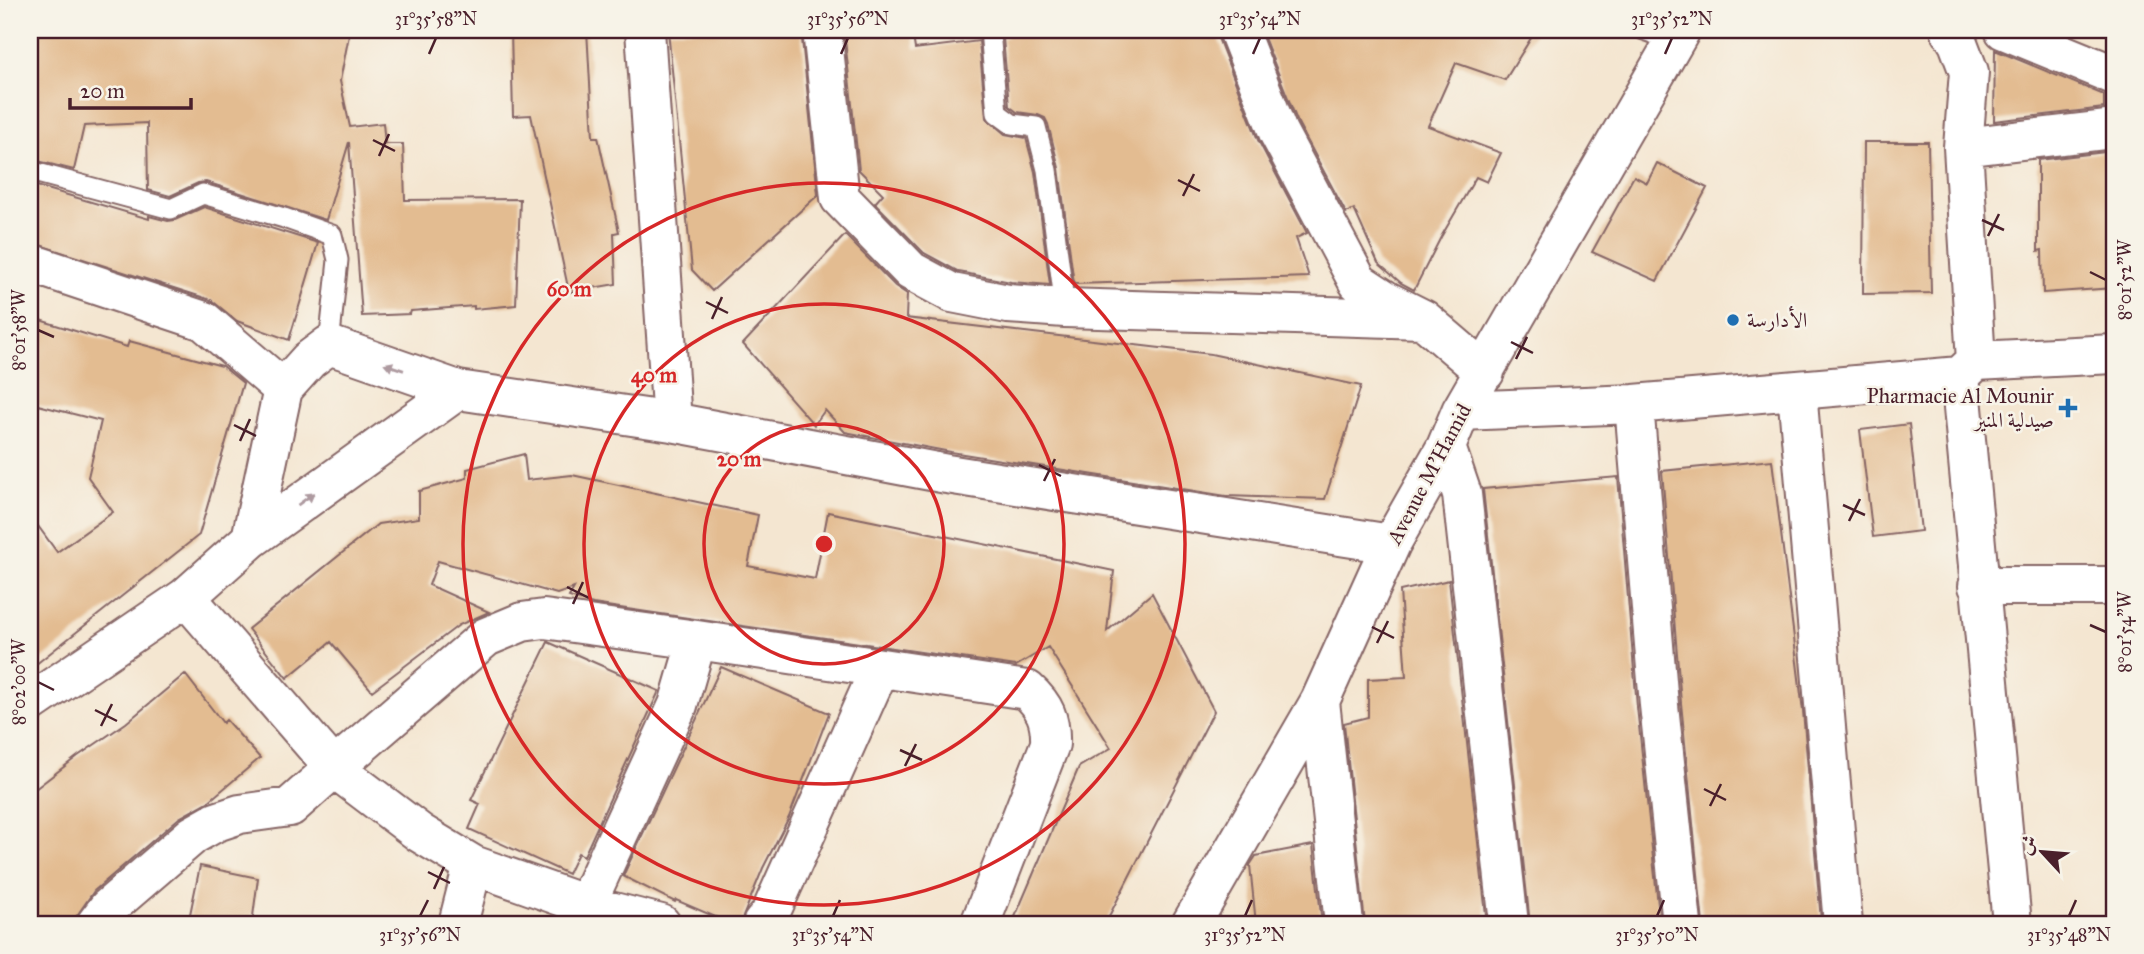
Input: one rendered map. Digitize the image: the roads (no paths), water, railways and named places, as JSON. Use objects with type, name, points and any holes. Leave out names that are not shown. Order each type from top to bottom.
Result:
[{"type":"street","points":[[645,30],[672,422]]},
{"type":"street","points":[[822,30],[840,198],[911,271],[952,293],[1008,304],[1066,308],[1423,319]]},
{"type":"street","points":[[1238,30],[1278,132],[1359,282],[1387,301],[1423,319],[1485,372]]},
{"type":"street","points":[[1950,30],[1969,72],[1963,147],[1968,368],[1978,586],[2012,924]]},
{"type":"street","points":[[2004,30],[2085,45],[2114,75]]},
{"type":"street","name":"Avenue M'Hamid","points":[[1191,924],[1320,701],[1391,544],[1446,447],[1461,411],[1485,372],[1666,33]]},
{"type":"street","points":[[1963,147],[2114,130]]},
{"type":"street","points":[[30,263],[204,321],[283,389]]},
{"type":"street","points":[[251,539],[283,389],[309,360],[330,345],[458,390],[672,422],[947,474],[1391,544]]},
{"type":"street","points":[[1461,411],[1634,404],[1797,391],[1968,368],[2114,354]]},
{"type":"street","points":[[30,703],[186,597],[251,539],[458,390]]},
{"type":"street","points":[[1797,391],[1843,924]]},
{"type":"street","points":[[1634,404],[1682,924]]},
{"type":"street","points":[[1446,447],[1462,494],[1508,924]]},
{"type":"street","points":[[1978,586],[2114,586]]},
{"type":"street","points":[[186,597],[334,768],[420,833],[473,865],[586,905],[661,924]]},
{"type":"street","points":[[96,924],[108,908],[193,835],[216,822],[240,814],[290,807],[471,647],[501,629],[522,622],[544,620],[697,640],[1027,690],[1039,701],[1048,715],[1050,744],[980,924]]},
{"type":"street","points":[[586,905],[678,705],[697,640]]},
{"type":"street","points":[[762,924],[770,914],[880,668]]},
{"type":"street","points":[[1320,701],[1344,924]]},
{"type":"street","points":[[458,924],[473,865]]},
{"type":"lane","points":[[990,30],[997,113],[1012,124],[1036,127],[1047,170],[1066,308]]},
{"type":"lane","points":[[30,171],[171,209],[203,194],[332,235],[338,260],[330,345]]},
{"type":"place","name":"الأدارسة","points":[[1733,320]]},
{"type":"place","name":"Pharmacie Al Mounir صيدلية المنير","points":[[2068,408]]}]
